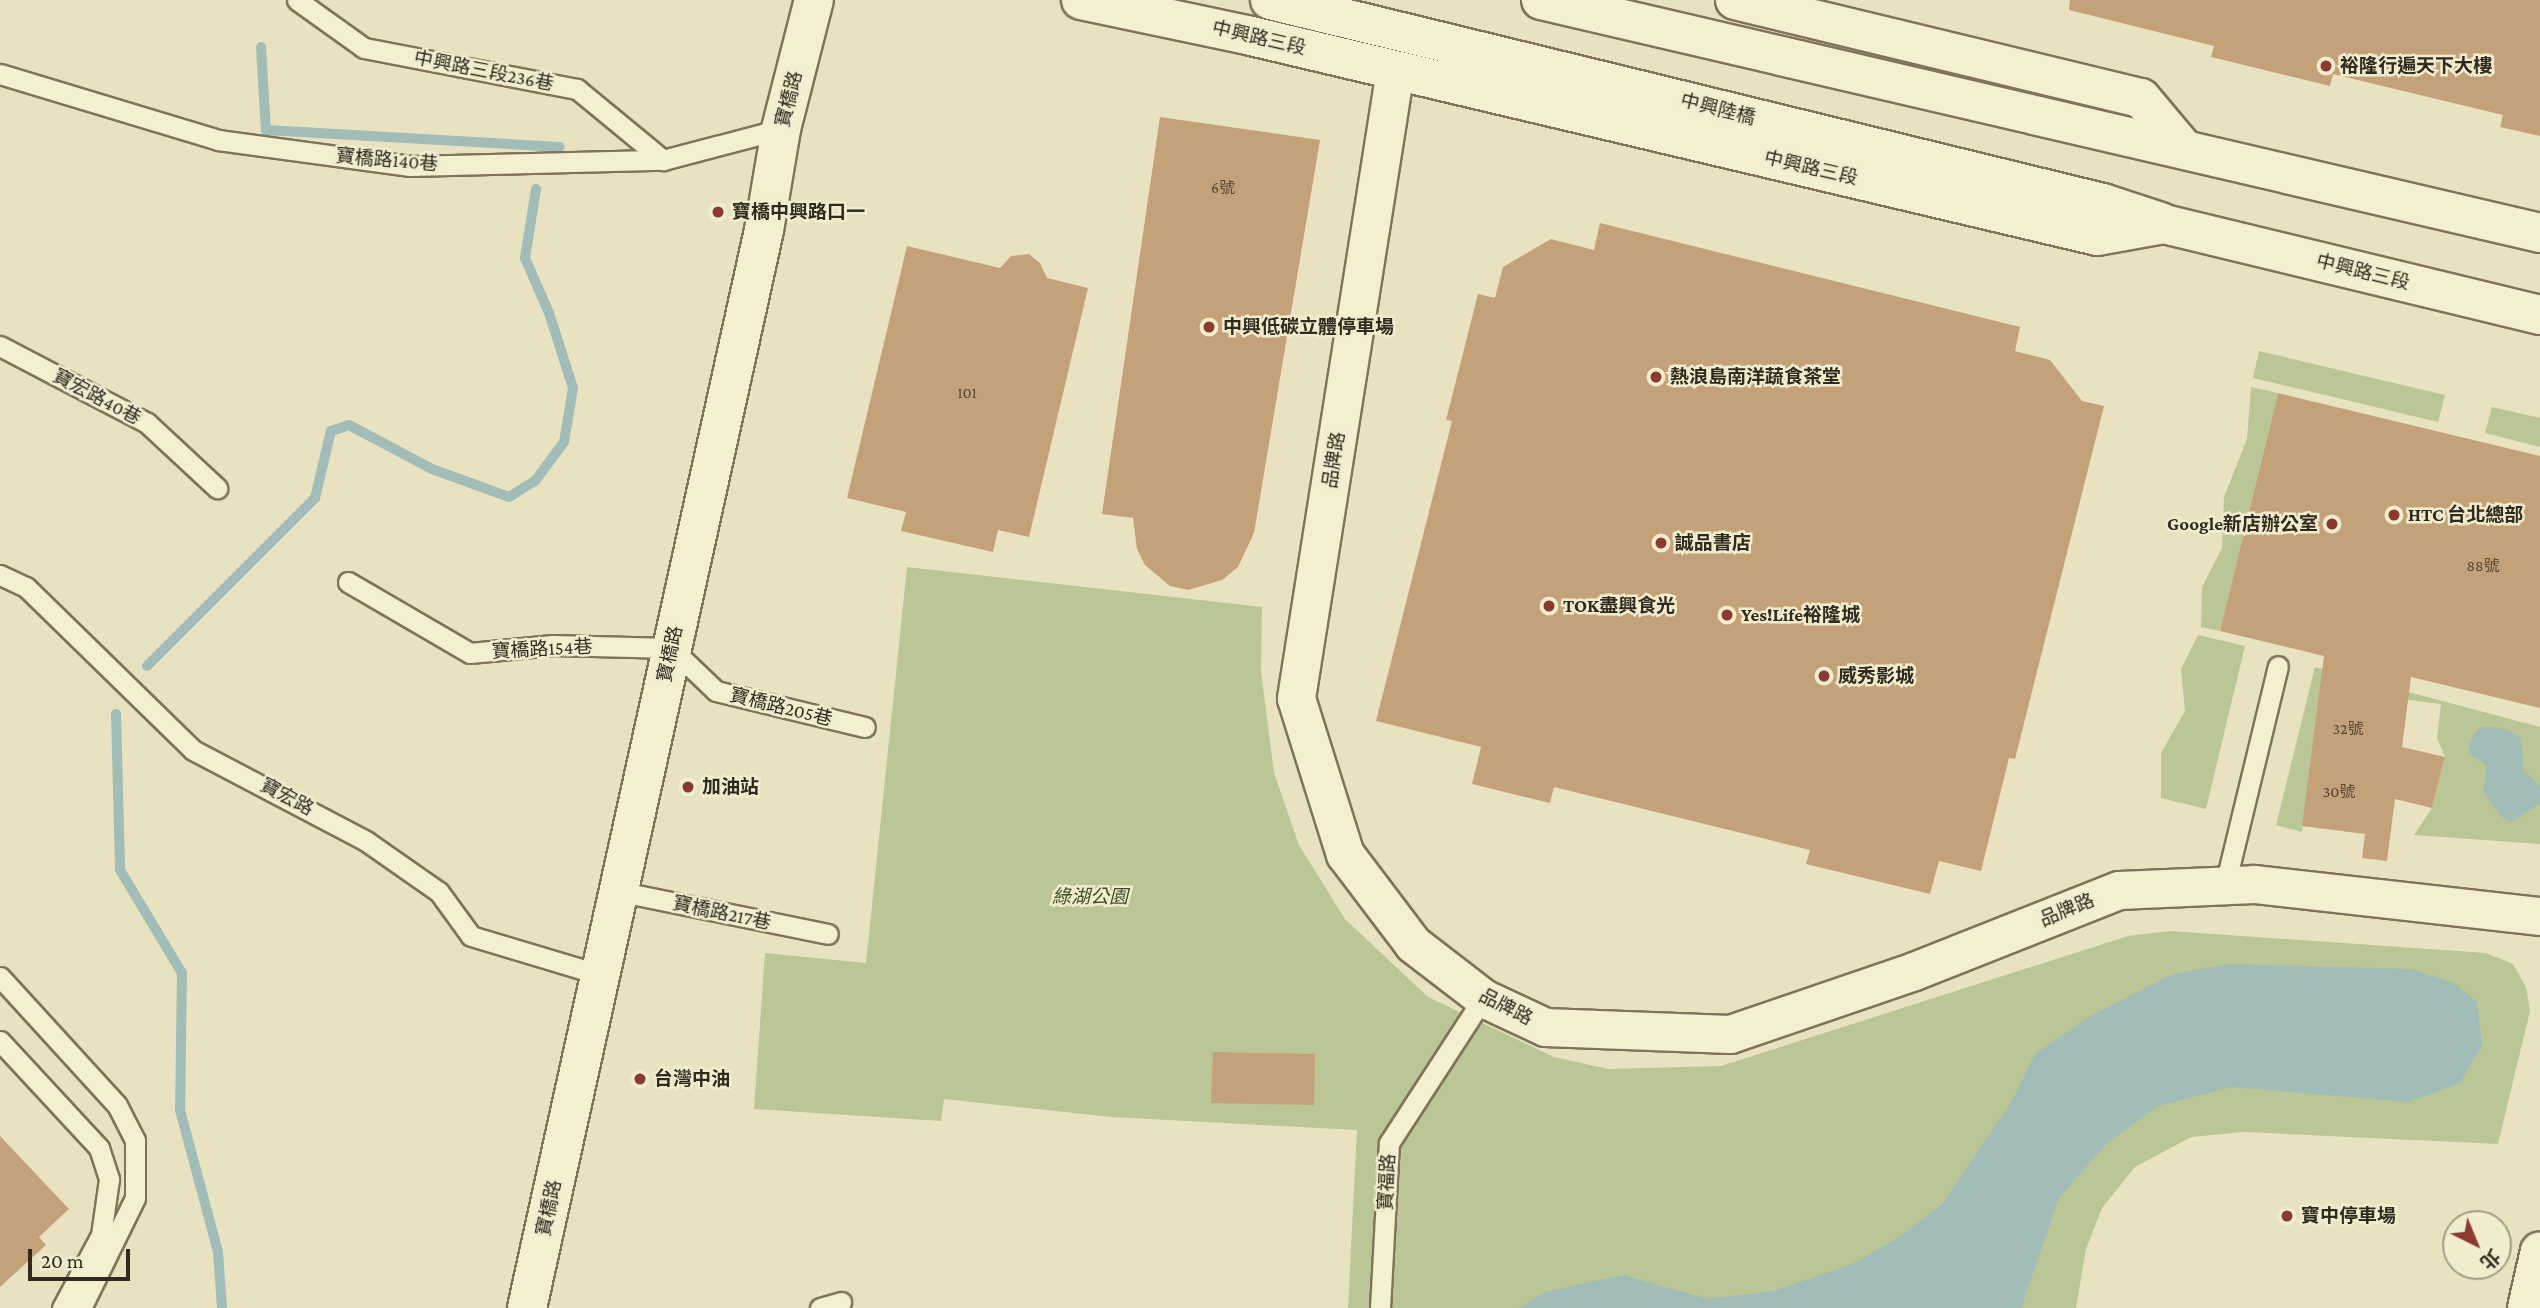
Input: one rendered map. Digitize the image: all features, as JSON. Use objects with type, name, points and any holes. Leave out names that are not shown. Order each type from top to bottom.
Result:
[{"type":"street","name":"寶橋路","points":[[527,1308],[598,974],[764,230],[781,129],[814,0]]},
{"type":"street","name":"中興路三段","points":[[1081,0],[1395,70],[2097,236],[2164,223],[2540,315]]},
{"type":"street","name":"中興陸橋","points":[[1270,0],[2103,203],[2164,223]]},
{"type":"street","points":[[1541,0],[2540,233]]},
{"type":"street","points":[[1735,0],[2141,98],[2183,148]]},
{"type":"street","name":"品牌路","points":[[1395,70],[1296,698],[1345,854],[1413,944],[1483,999],[1545,1027],[1730,1034],[1914,971],[2119,890],[2254,884],[2540,916]]},
{"type":"street","points":[[2527,1308],[2540,1251]]},
{"type":"lane","name":"中興路三段236巷","points":[[297,0],[364,48],[577,89],[663,160]]},
{"type":"lane","name":"寶橋路140巷","points":[[0,74],[218,140],[410,166],[663,160],[781,129]]},
{"type":"lane","name":"寶宏路40巷","points":[[0,346],[147,423],[217,488]]},
{"type":"lane","name":"寶宏路","points":[[0,575],[26,587],[194,750],[366,841],[439,892],[471,936],[598,974]]},
{"type":"lane","name":"寶橋路154巷","points":[[348,582],[470,653],[553,645],[671,648]]},
{"type":"lane","name":"寶橋路205巷","points":[[671,648],[716,691],[866,727]]},
{"type":"lane","points":[[2225,885],[2278,666]]},
{"type":"lane","name":"寶橋路217巷","points":[[617,891],[828,934]]},
{"type":"lane","points":[[0,977],[117,1105],[135,1140],[135,1198],[81,1308]]},
{"type":"lane","name":"寶福路","points":[[1380,1308],[1389,1143],[1483,999]]},
{"type":"lane","points":[[0,1041],[99,1148],[109,1179],[101,1235],[62,1308]]},
{"type":"lane","points":[[820,1308],[841,1302]]},
{"type":"green space","points":[[2259,351],[2445,395],[2438,422],[2253,378]]},
{"type":"green space","points":[[2251,387],[2278,393],[2220,631],[2201,627],[2202,587],[2222,548],[2224,497],[2247,439]]},
{"type":"green space","points":[[2492,407],[2540,418],[2540,447],[2485,433]]},
{"type":"green space","name":"綠湖公園","points":[[907,567],[1262,607],[1261,672],[1274,773],[1299,845],[1345,919],[1428,997],[1554,1057],[1608,1069],[1721,1066],[2128,936],[2170,931],[2486,953],[2513,964],[2526,987],[2530,1011],[2498,1144],[2244,1132],[2191,1137],[2135,1167],[2102,1208],[2086,1249],[2076,1308],[1348,1308],[1357,1130],[1111,1117],[944,1099],[941,1121],[754,1109],[765,953],[866,963]]},
{"type":"green space","points":[[2198,635],[2245,646],[2206,809],[2161,798],[2161,753],[2185,711],[2181,669]]},
{"type":"green space","points":[[2315,667],[2540,727],[2540,844],[2414,835],[2432,808],[2445,757],[2437,738],[2441,704],[2320,689],[2302,832],[2276,825]]},
{"type":"water","points":[[2482,726],[2506,729],[2521,738],[2524,771],[2540,786],[2540,803],[2512,822],[2502,817],[2483,792],[2487,765],[2468,753],[2471,738]]},
{"type":"water","points":[[2229,964],[2411,969],[2454,983],[2477,1002],[2482,1045],[2460,1083],[2408,1102],[2232,1087],[2158,1106],[2106,1144],[2059,1198],[2021,1308],[1519,1308],[1545,1292],[1623,1275],[1708,1299],[1774,1291],[1852,1264],[1898,1238],[1942,1204],[2012,1101],[2035,1054],[2092,1015],[2173,974]]},
{"type":"building","name":"裕隆行遍天下大樓","points":[[2070,0],[2540,0],[2540,136],[2500,127],[2503,115],[2333,74],[2330,86],[2211,57],[2214,46],[2069,10]]},
{"type":"building","name":"中興低碳立體停車場","points":[[1160,117],[1320,140],[1254,533],[1238,567],[1222,580],[1188,590],[1170,586],[1145,565],[1137,549],[1133,518],[1102,514]]},
{"type":"building","name":"Yes!Life裕隆城","points":[[1600,223],[2020,327],[2015,351],[2050,360],[2082,401],[2104,406],[2015,759],[2009,758],[1981,871],[1939,861],[1930,894],[1806,864],[1810,850],[1554,787],[1550,803],[1472,784],[1481,747],[1376,721],[1452,421],[1446,420],[1478,294],[1495,298],[1503,267],[1551,239],[1594,250]]},
{"type":"building","points":[[907,246],[1000,268],[1011,256],[1029,254],[1040,263],[1047,278],[1088,288],[1029,537],[998,530],[993,552],[901,531],[906,512],[847,498]]},
{"type":"building","name":"HTC 台北總部","points":[[2278,393],[2540,456],[2540,708],[2411,677],[2402,747],[2445,757],[2432,808],[2395,799],[2387,861],[2362,858],[2365,834],[2302,826],[2324,656],[2220,631]]},
{"type":"building","points":[[1213,1052],[1315,1054],[1314,1105],[1211,1103]]},
{"type":"building","points":[[0,1136],[69,1209],[39,1237],[46,1245],[0,1287]]},
{"type":"waterway","points":[[261,47],[266,130],[560,147]]},
{"type":"waterway","points":[[147,666],[315,498],[331,431],[349,425],[432,469],[509,497],[535,481],[564,442],[573,388],[549,313],[525,258],[536,189]]},
{"type":"waterway","points":[[116,714],[120,870],[182,973],[180,1110],[218,1252],[222,1308]]},
{"type":"place","name":"裕隆行遍天下大樓","points":[[2326,66]]},
{"type":"place","name":"寶橋中興路口一","points":[[718,212]]},
{"type":"place","name":"中興低碳立體停車場","points":[[1209,327]]},
{"type":"place","name":"熱浪島南洋蔬食茶堂","points":[[1656,377]]},
{"type":"place","name":"HTC 台北總部","points":[[2394,515]]},
{"type":"place","name":"Google新店辦公室","points":[[2332,524]]},
{"type":"place","name":"誠品書店","points":[[1661,543]]},
{"type":"place","name":"TOK盡興食光","points":[[1549,606]]},
{"type":"place","name":"Yes!Life裕隆城","points":[[1727,615]]},
{"type":"place","name":"威秀影城","points":[[1824,676]]},
{"type":"place","name":"加油站","points":[[688,787]]},
{"type":"place","name":"台灣中油","points":[[640,1079]]},
{"type":"place","name":"寶中停車場","points":[[2287,1216]]}]
